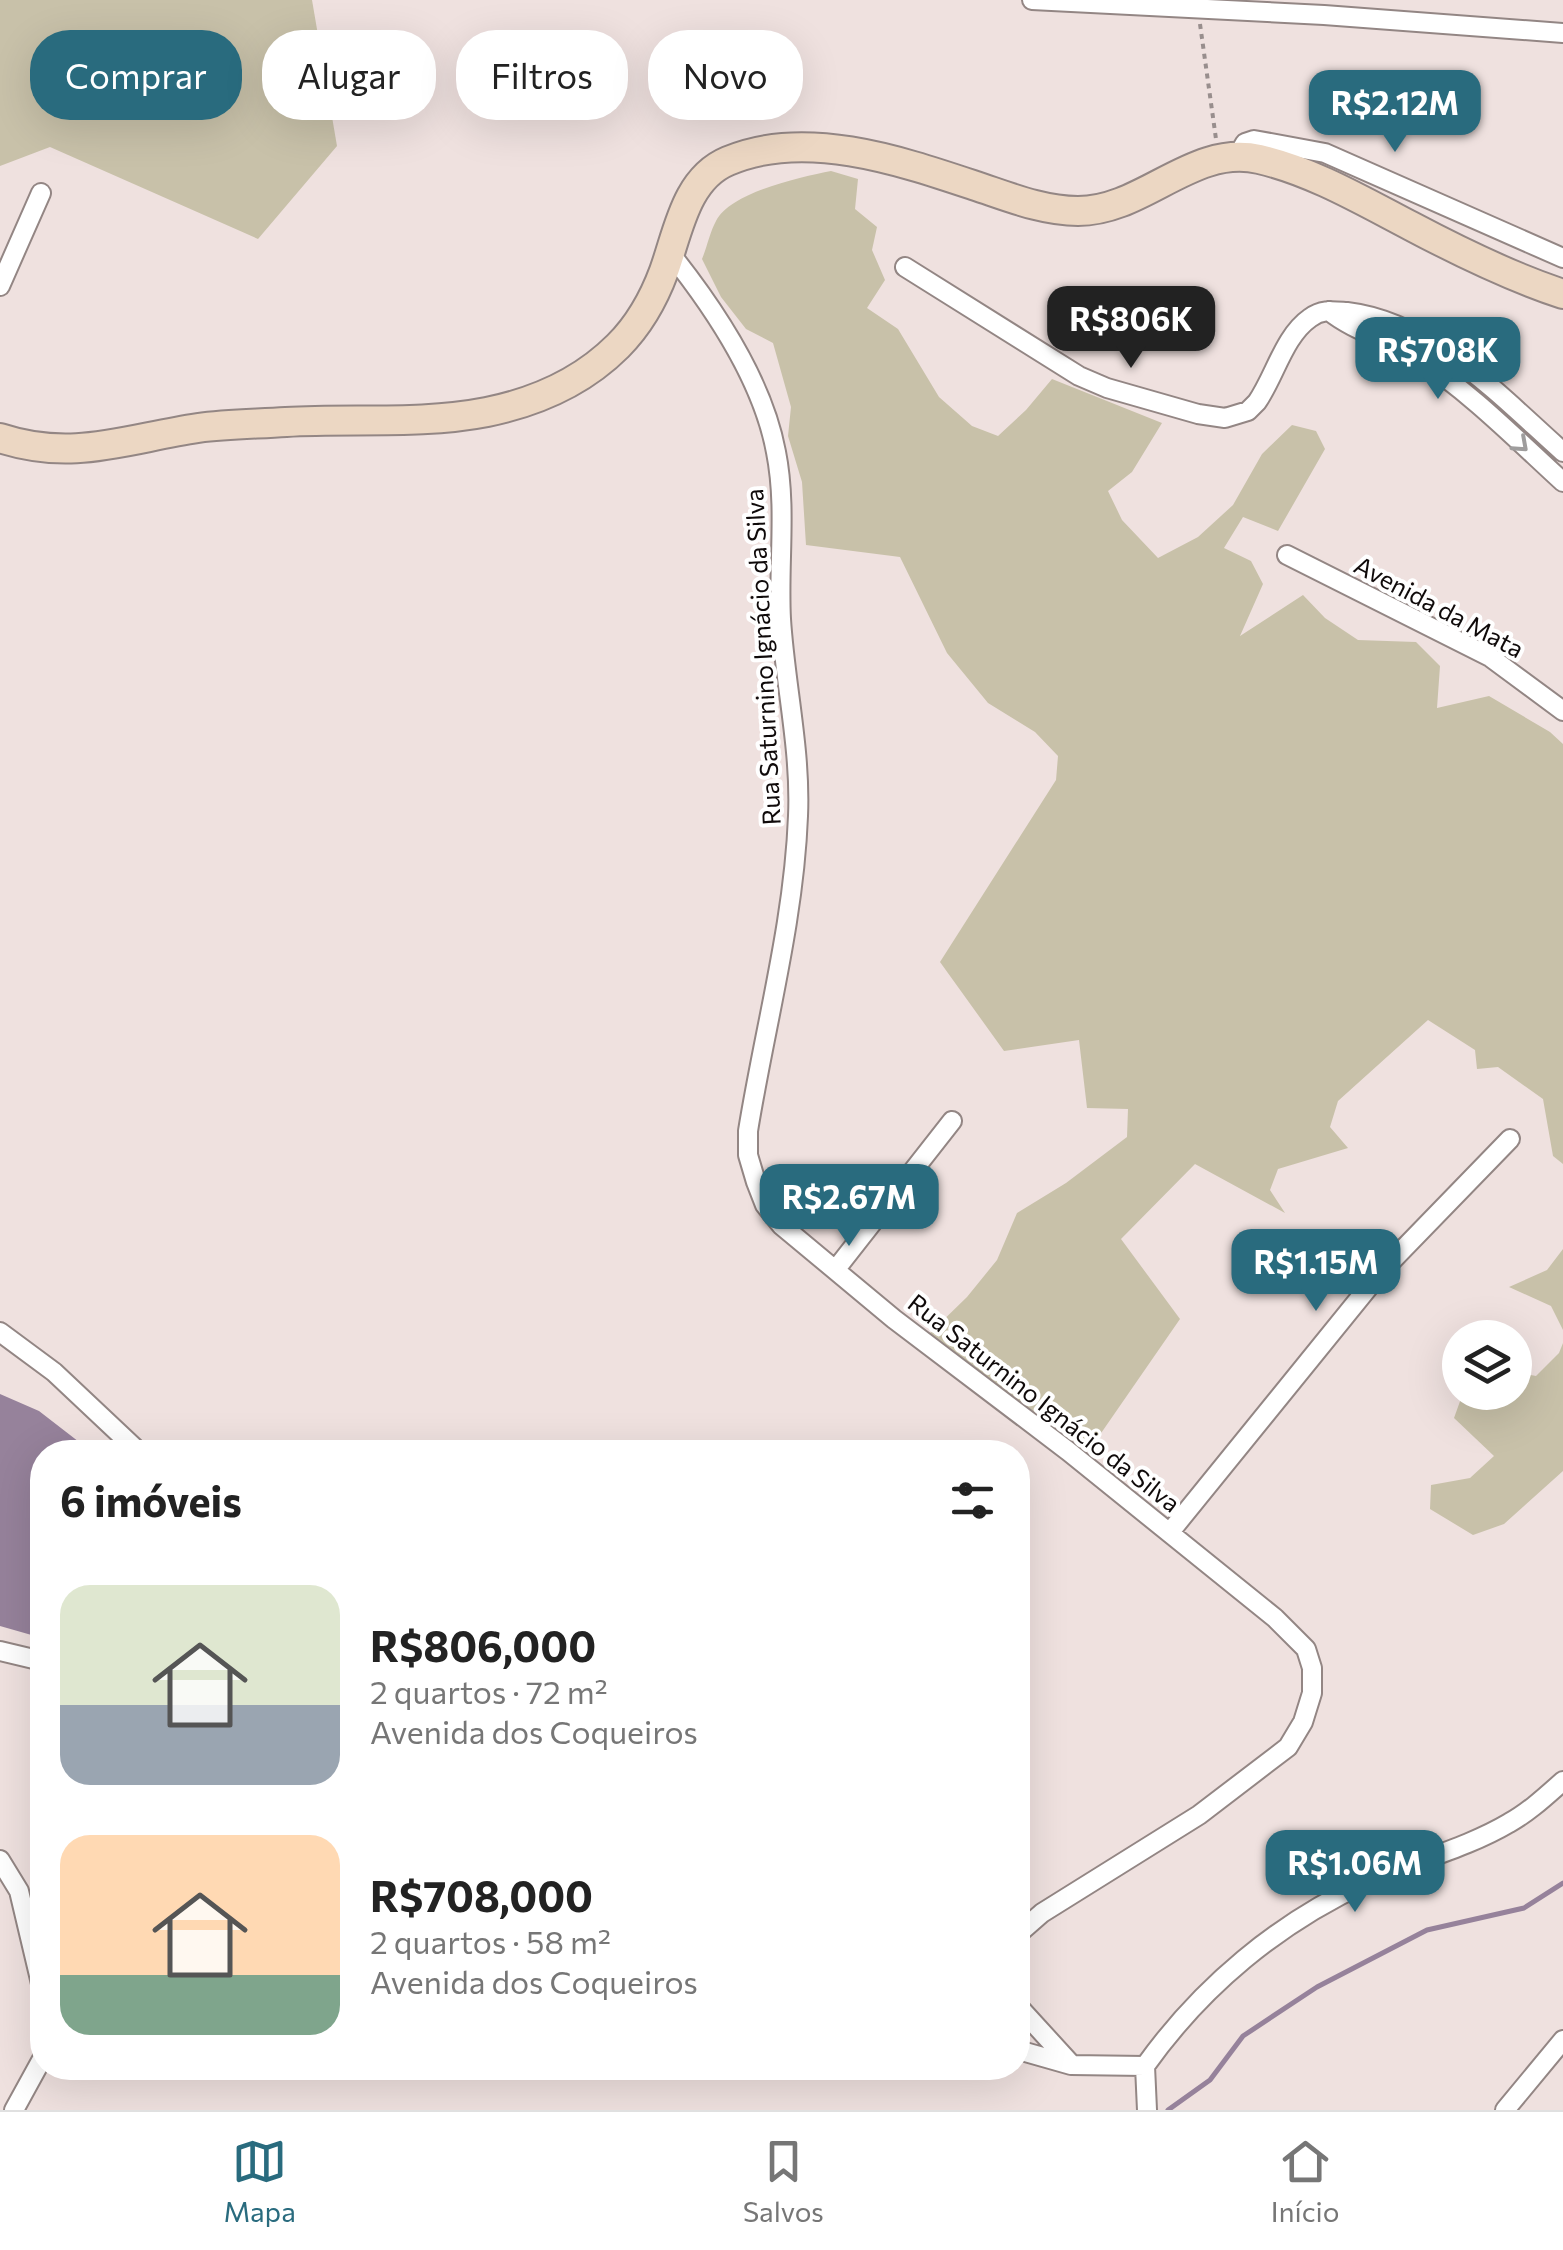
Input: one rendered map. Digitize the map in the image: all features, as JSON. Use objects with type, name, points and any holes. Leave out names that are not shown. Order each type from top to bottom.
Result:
[{"type":"main road","points":[[0,438],[29,448],[88,450],[204,428],[454,416],[523,403],[580,377],[623,342],[646,308],[670,253],[684,207],[703,180],[724,162],[756,152],[826,149],[876,157],[1043,207],[1077,211],[1110,208],[1228,156],[1298,172],[1482,261],[1563,294]]},
{"type":"street","points":[[1032,0],[1324,15],[1563,33]]},
{"type":"street","points":[[1228,156],[1254,140],[1325,153],[1563,258]]},
{"type":"street","points":[[0,286],[42,193]]},
{"type":"street","name":"Rua Saturnino Ignácio da Silva","points":[[670,253],[725,330],[776,450],[782,528],[782,623],[799,811],[794,864],[748,1130],[748,1155],[765,1205],[781,1224],[894,1319],[1275,1618],[1306,1649],[1312,1668],[1312,1693],[1303,1722],[1288,1747],[1244,1783],[1151,1847],[1030,1924]]},
{"type":"street","points":[[905,267],[1078,376],[1146,401],[1226,418],[1248,411],[1257,402],[1295,332],[1315,314],[1328,310],[1374,315],[1397,324],[1468,370],[1563,452]]},
{"type":"street","points":[[1328,310],[1350,327],[1400,348],[1448,379],[1563,482]]},
{"type":"street","name":"Avenida da Mata","points":[[1286,555],[1490,657],[1563,711]]},
{"type":"street","points":[[836,1269],[952,1121]]},
{"type":"street","points":[[1170,1532],[1380,1273],[1510,1140]]},
{"type":"street","points":[[0,1332],[54,1372],[127,1440]]},
{"type":"street","points":[[0,1651],[30,1658]]},
{"type":"street","points":[[1147,2110],[1145,2066],[1171,2029],[1236,1964],[1269,1938],[1365,1883],[1508,1824],[1563,1781]]},
{"type":"street","points":[[0,1860],[19,1891],[30,1937]]},
{"type":"street","points":[[1030,2019],[1071,2065]]},
{"type":"street","points":[[1505,2110],[1563,2040]]},
{"type":"street","points":[[1030,2053],[1071,2065],[1145,2066]]},
{"type":"street","points":[[14,2110],[30,2080]]},
{"type":"path","points":[[1198,10],[1228,156]]},
{"type":"shaded area","points":[[0,0],[312,0],[317,30],[262,30],[262,120],[333,120],[337,146],[258,239],[50,147],[0,166]]},
{"type":"shaded area","points":[[831,171],[858,179],[855,209],[877,227],[872,250],[885,280],[867,308],[898,329],[939,397],[972,426],[998,436],[1052,379],[1162,423],[1132,472],[1108,491],[1122,520],[1158,558],[1198,537],[1233,505],[1262,454],[1292,425],[1316,431],[1325,449],[1278,531],[1243,517],[1224,548],[1251,561],[1263,584],[1240,636],[1303,595],[1325,618],[1358,640],[1416,642],[1440,666],[1437,708],[1489,696],[1563,744],[1563,1164],[1553,1156],[1543,1099],[1498,1067],[1477,1069],[1475,1050],[1428,1020],[1338,1101],[1330,1127],[1348,1148],[1278,1169],[1270,1190],[1285,1213],[1195,1164],[1121,1239],[1180,1319],[1088,1452],[929,1334],[997,1260],[1017,1213],[1066,1183],[1127,1137],[1128,1109],[1087,1108],[1079,1040],[1004,1051],[940,962],[1056,780],[1058,756],[1035,732],[988,703],[947,653],[900,557],[806,545],[802,482],[788,436],[791,407],[773,343],[746,329],[721,297],[702,259],[716,221],[736,202],[768,187]]},
{"type":"shaded area","points":[[1563,1249],[1563,1330],[1551,1306],[1509,1287],[1547,1270]]},
{"type":"shaded area","points":[[1563,1343],[1563,1471],[1504,1524],[1473,1535],[1430,1509],[1431,1485],[1470,1478],[1494,1456],[1454,1418],[1457,1410],[1532,1410],[1532,1375],[1536,1376],[1559,1353]]},
{"type":"shaded area","points":[[0,1394],[39,1411],[76,1440],[30,1440],[30,1635],[0,1626]]},
{"type":"waterway","points":[[1168,2110],[1210,2080],[1243,2036],[1317,1987],[1427,1930],[1524,1908],[1563,1883]]}]
